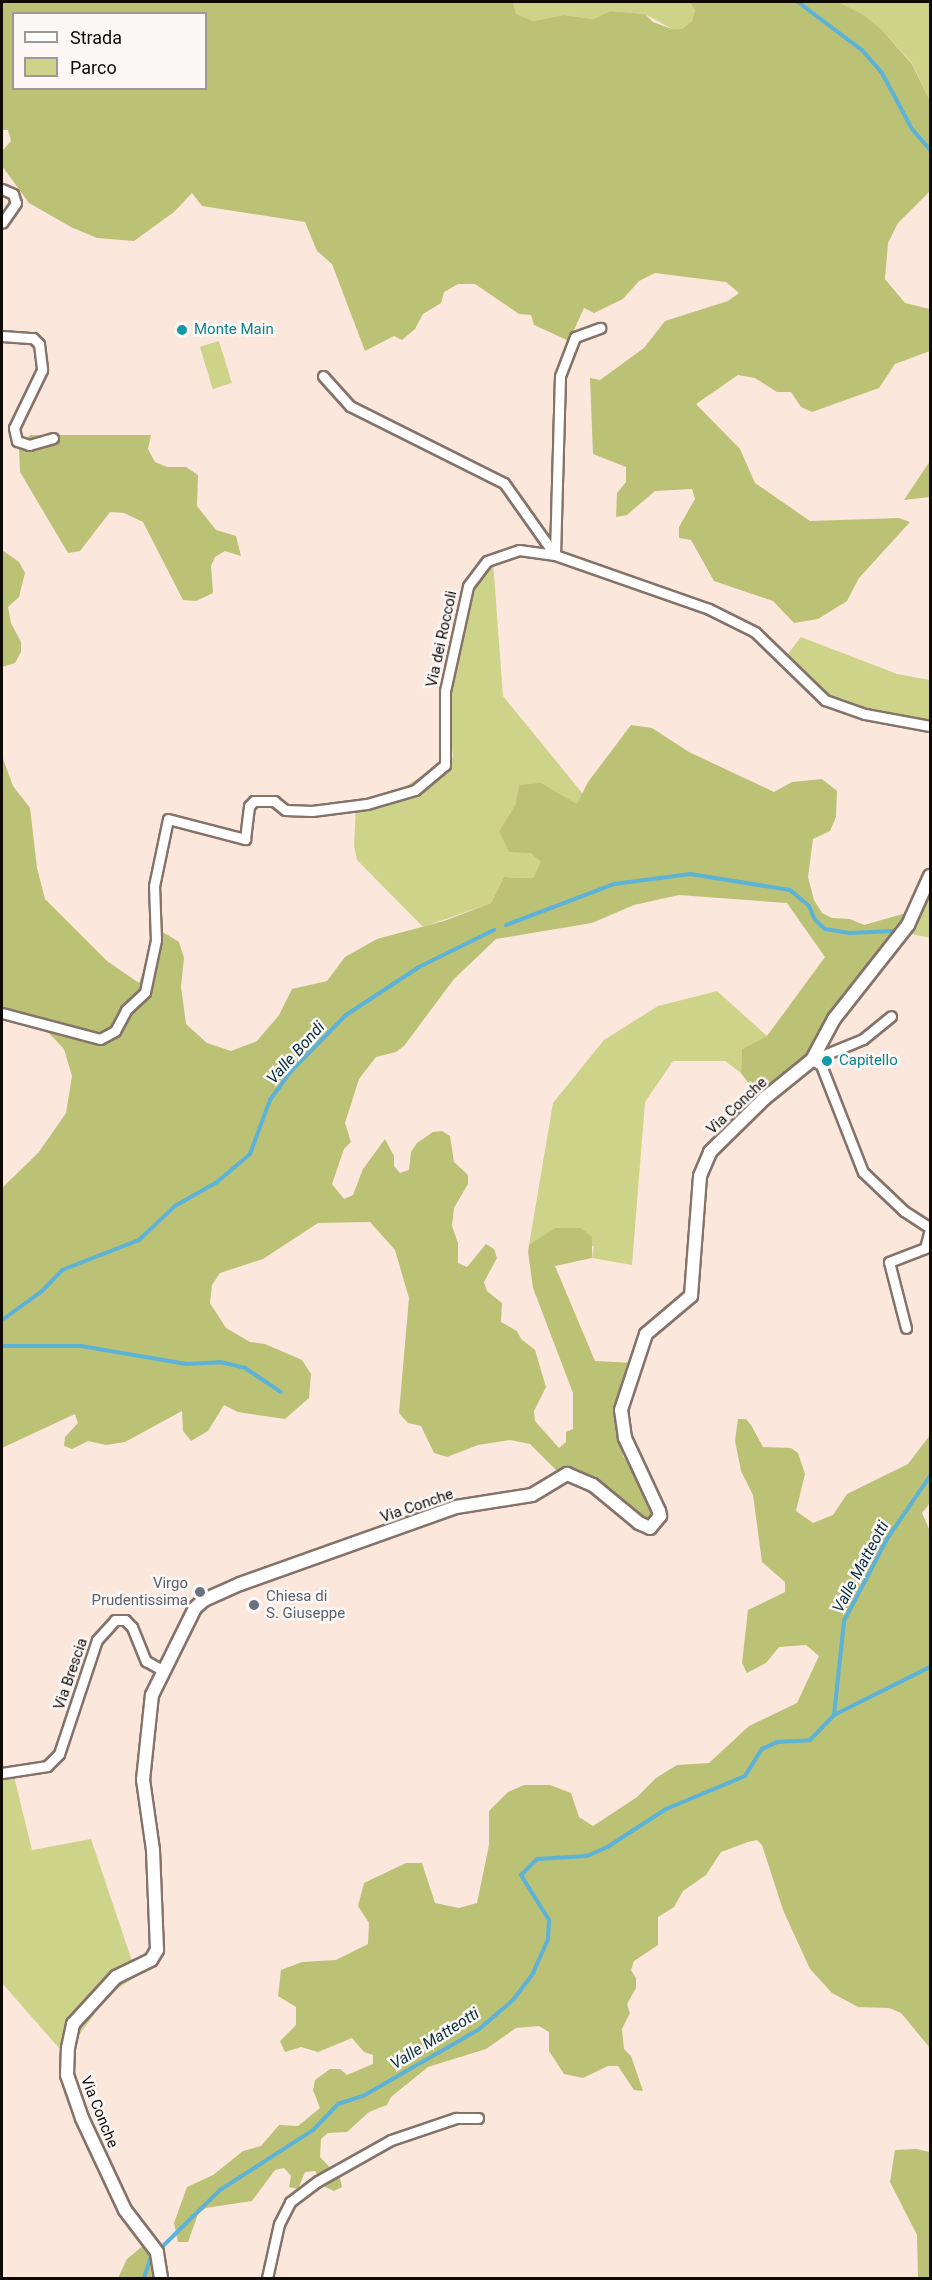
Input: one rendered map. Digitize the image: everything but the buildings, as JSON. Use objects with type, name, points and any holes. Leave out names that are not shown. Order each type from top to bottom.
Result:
[{"type":"street","points":[[2,189],[13,194],[16,203],[2,223]]},
{"type":"street","points":[[555,555],[560,376],[575,337],[600,328]]},
{"type":"street","points":[[2,336],[33,338],[39,344],[42,370],[14,428],[17,441],[29,445],[53,438]]},
{"type":"street","points":[[322,376],[350,406],[504,483],[555,555]]},
{"type":"street","name":"Via dei Roccoli","points":[[2,1013],[100,1039],[115,1031],[126,1010],[145,992],[156,940],[154,886],[168,819],[245,839],[249,806],[254,801],[274,801],[285,810],[312,811],[367,804],[416,790],[445,765],[445,691],[468,586],[487,561],[519,550],[555,555],[710,609],[755,633],[825,700],[865,714],[930,726]]},
{"type":"street","name":"Via Conche","points":[[161,2278],[157,2252],[125,2210],[82,2118],[67,2075],[73,2024],[116,1977],[151,1960],[157,1950],[153,1850],[143,1780],[152,1695],[162,1670],[195,1608],[204,1600],[456,1507],[532,1495],[567,1474],[593,1485],[639,1523],[650,1528],[660,1516],[659,1511],[625,1437],[621,1410],[631,1372],[646,1334],[691,1296],[700,1176],[710,1152],[765,1098],[812,1060],[834,1019],[908,925],[930,876]]},
{"type":"street","points":[[812,1060],[863,1039],[891,1016]]},
{"type":"street","points":[[812,1060],[821,1065],[863,1172],[904,1211],[930,1229],[926,1248],[889,1262],[906,1328]]},
{"type":"street","name":"Via Brescia","points":[[2,1773],[47,1766],[59,1754],[97,1640],[115,1620],[125,1620],[132,1627],[143,1656],[162,1670]]},
{"type":"street","points":[[267,2278],[279,2224],[286,2209],[318,2181],[391,2140],[456,2118],[478,2118]]},
{"type":"green space","points":[[2,2],[513,2],[516,14],[534,21],[563,15],[594,19],[610,11],[645,14],[653,22],[672,29],[682,29],[692,21],[695,10],[689,2],[838,2],[862,14],[882,30],[912,64],[930,101],[930,191],[898,223],[888,243],[885,279],[905,303],[930,309],[930,351],[895,364],[879,388],[812,412],[801,407],[791,392],[777,392],[755,378],[738,375],[696,404],[740,449],[755,483],[810,521],[899,518],[910,522],[859,578],[847,601],[818,619],[794,623],[773,601],[714,581],[691,540],[679,538],[679,527],[695,499],[692,489],[655,491],[627,515],[616,517],[617,493],[626,482],[626,467],[593,454],[590,378],[600,380],[644,348],[665,321],[728,301],[739,293],[726,282],[655,273],[639,281],[623,299],[594,313],[584,308],[569,341],[534,325],[531,315],[519,314],[475,284],[458,284],[444,292],[441,303],[423,314],[415,329],[402,340],[394,336],[365,351],[332,264],[317,251],[305,222],[202,206],[192,193],[174,212],[134,241],[97,238],[71,227],[29,203],[2,166],[2,151],[11,141],[8,130],[2,130]]},
{"type":"green space","points":[[513,2],[689,2],[695,10],[692,21],[682,29],[672,29],[645,14],[610,11],[595,19],[563,15],[534,21],[516,14]]},
{"type":"green space","points":[[838,2],[930,2],[930,101],[912,63],[882,30]]},
{"type":"green space","points":[[219,341],[232,383],[213,389],[200,347]]},
{"type":"green space","points":[[30,435],[151,435],[148,449],[155,462],[167,467],[186,467],[198,475],[197,506],[216,530],[236,536],[241,556],[225,551],[215,557],[211,566],[213,593],[196,601],[183,600],[143,522],[124,513],[110,512],[80,551],[68,553],[20,472],[19,448]]},
{"type":"green space","points":[[930,461],[930,497],[904,500]]},
{"type":"green space","points":[[2,550],[19,562],[25,573],[19,597],[8,607],[11,623],[21,642],[21,652],[15,663],[2,667]]},
{"type":"green space","points":[[493,561],[503,696],[583,794],[577,805],[553,790],[519,785],[515,805],[499,831],[542,862],[533,878],[504,877],[491,903],[423,927],[357,860],[354,846],[356,803],[375,805],[453,757],[445,687],[478,581]]},
{"type":"green space","points":[[801,637],[897,674],[930,680],[930,728],[865,717],[816,699],[780,664]]},
{"type":"green space","points":[[631,725],[652,728],[689,752],[774,792],[792,782],[822,779],[837,791],[836,817],[830,831],[813,839],[808,877],[814,900],[822,913],[832,918],[850,919],[864,925],[913,911],[903,932],[816,1059],[763,1103],[741,1073],[742,1049],[767,1036],[825,957],[787,903],[679,895],[634,905],[592,923],[496,939],[454,979],[404,1046],[396,1052],[376,1057],[359,1079],[345,1123],[351,1142],[344,1149],[332,1184],[344,1199],[353,1195],[363,1169],[385,1139],[394,1156],[394,1166],[400,1173],[409,1170],[411,1152],[417,1143],[433,1132],[442,1131],[450,1136],[454,1162],[468,1175],[468,1184],[454,1208],[452,1226],[458,1243],[458,1263],[467,1267],[486,1244],[494,1249],[497,1258],[484,1282],[487,1291],[502,1303],[501,1322],[517,1331],[521,1339],[535,1350],[546,1387],[534,1411],[535,1421],[559,1448],[566,1442],[566,1432],[573,1429],[573,1393],[533,1288],[529,1245],[555,1228],[581,1228],[592,1237],[592,1258],[555,1266],[595,1361],[635,1363],[623,1414],[623,1456],[658,1506],[649,1531],[640,1531],[580,1483],[564,1478],[530,1444],[510,1440],[478,1445],[447,1457],[434,1453],[421,1426],[408,1423],[399,1413],[409,1298],[395,1250],[370,1222],[318,1223],[263,1259],[220,1273],[212,1285],[210,1303],[226,1328],[250,1342],[265,1344],[302,1360],[311,1374],[309,1398],[285,1419],[238,1412],[224,1405],[208,1431],[191,1441],[183,1431],[182,1411],[125,1442],[106,1445],[88,1441],[72,1449],[64,1446],[65,1437],[78,1423],[75,1414],[2,1448],[2,1188],[39,1152],[66,1113],[72,1076],[64,1049],[44,1028],[2,1016],[2,756],[13,786],[30,808],[37,868],[45,899],[107,961],[139,983],[158,929],[179,942],[184,958],[181,987],[186,1024],[207,1043],[231,1051],[257,1041],[279,1015],[292,989],[327,981],[345,957],[377,939],[444,921],[491,903],[504,877],[533,878],[541,862],[530,853],[509,852],[499,831],[515,805],[519,785],[541,783],[577,804],[588,782]]},
{"type":"green space","points":[[930,879],[930,938],[903,932]]},
{"type":"green space","points":[[717,991],[767,1036],[742,1049],[741,1073],[725,1061],[673,1061],[645,1102],[632,1265],[592,1258],[594,1246],[529,1245],[553,1103],[604,1040],[658,1006]]},
{"type":"green space","points":[[738,1419],[746,1419],[763,1447],[791,1448],[798,1453],[805,1474],[796,1511],[813,1523],[833,1515],[847,1494],[908,1464],[930,1435],[930,1503],[922,1513],[930,1531],[930,2048],[901,2013],[889,2008],[858,2007],[832,1993],[810,1969],[783,1910],[762,1845],[757,1840],[748,1842],[721,1852],[706,1875],[683,1891],[674,1907],[658,1917],[658,1945],[634,1961],[631,1970],[636,1978],[636,1988],[627,2004],[630,2013],[622,2029],[624,2049],[631,2056],[643,2091],[634,2090],[618,2066],[608,2066],[583,2078],[564,2074],[549,2051],[549,2032],[539,2026],[516,2028],[486,2049],[428,2067],[391,2097],[387,2105],[369,2112],[347,2132],[328,2133],[321,2139],[320,2157],[340,2178],[342,2187],[334,2191],[325,2187],[315,2171],[305,2172],[298,2189],[289,2187],[291,2176],[284,2168],[275,2170],[252,2201],[206,2208],[198,2214],[188,2242],[178,2242],[174,2223],[187,2187],[213,2175],[243,2151],[261,2146],[279,2125],[298,2126],[320,2108],[313,2090],[315,2080],[330,2069],[340,2069],[347,2075],[373,2064],[373,2055],[364,2052],[352,2038],[318,2052],[301,2047],[285,2052],[280,2041],[296,2025],[296,2007],[278,1996],[281,1970],[302,1962],[336,1960],[368,1944],[369,1923],[358,1906],[364,1883],[406,1863],[422,1863],[435,1903],[459,1908],[477,1903],[489,1845],[489,1811],[508,1792],[524,1785],[550,1785],[571,1793],[579,1817],[593,1826],[637,1797],[656,1778],[677,1765],[709,1763],[749,1726],[797,1703],[819,1656],[806,1645],[779,1647],[766,1663],[747,1673],[742,1663],[748,1610],[785,1592],[785,1582],[762,1562],[753,1495],[741,1471],[735,1441]]},
{"type":"green space","points":[[13,1772],[32,1850],[91,1839],[137,1976],[108,1995],[65,2055],[2,1983],[2,1773]]},
{"type":"green space","points":[[916,2149],[930,2152],[930,2278],[918,2278],[917,2235],[890,2182],[895,2150]]},
{"type":"green space","points":[[145,2244],[166,2278],[118,2278],[127,2259]]},
{"type":"waterway","points":[[798,2],[862,50],[882,73],[912,129],[930,150]]},
{"type":"waterway","name":"Valle Bondi","points":[[506,925],[614,884],[690,874],[790,890],[809,906],[815,920],[825,929],[850,933],[893,931]]},
{"type":"waterway","name":"Valle Bondi","points":[[2,1320],[42,1291],[62,1270],[139,1240],[175,1206],[217,1182],[250,1154],[270,1100],[292,1070],[346,1015],[419,967],[494,930]]},
{"type":"waterway","points":[[2,1346],[81,1346],[186,1364],[220,1362],[245,1368],[281,1392]]},
{"type":"waterway","name":"Valle Matteotti","points":[[834,1715],[844,1621],[887,1539],[930,1476]]},
{"type":"waterway","name":"Valle Matteotti","points":[[164,2245],[220,2190],[313,2130],[338,2104],[363,2096],[478,2030],[513,2000],[533,1973],[548,1939],[549,1920],[521,1875],[537,1859],[587,1856],[609,1846],[666,1809],[745,1776],[762,1749],[777,1742],[810,1740],[834,1715],[930,1667]]},
{"type":"waterway","name":"Valle Matteotti","points":[[144,2278],[151,2257]]},
{"type":"place","name":"Monte Main","points":[[182,330]]},
{"type":"place","name":"Capitello","points":[[827,1061]]},
{"type":"place","name":"Virgo Prudentissima","points":[[200,1592]]},
{"type":"place","name":"Chiesa di S. Giuseppe","points":[[254,1605]]}]
